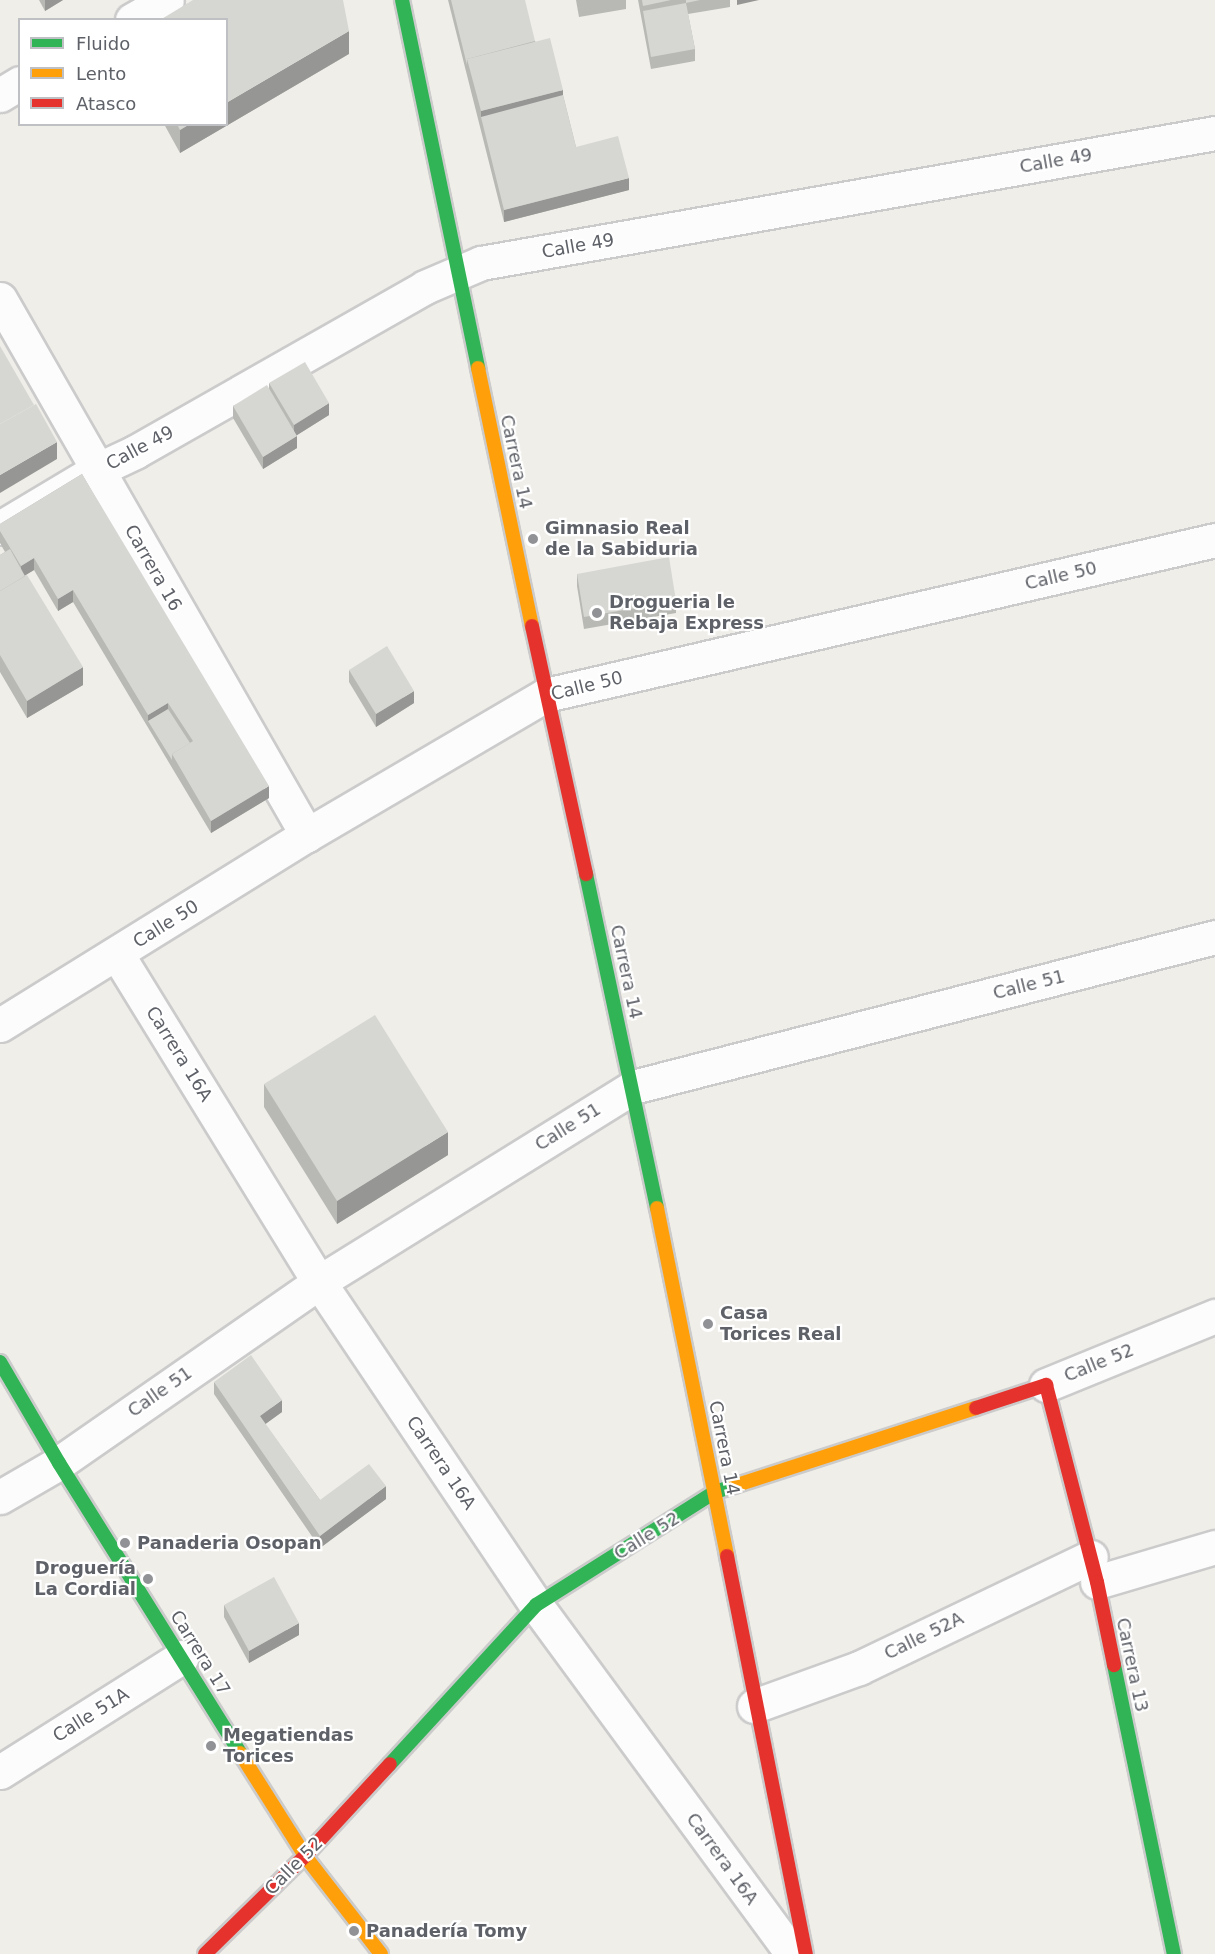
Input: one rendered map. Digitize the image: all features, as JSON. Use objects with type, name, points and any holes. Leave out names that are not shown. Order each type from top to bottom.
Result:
[{"type":"main road","name":"Carrera 14","points":[[402,0],[546,695],[633,1087],[715,1492],[754,1706],[806,1954]]},
{"type":"main road","name":"Carrera 17","points":[[0,1362],[59,1463],[305,1856],[381,1954]]},
{"type":"main road","name":"Calle 52","points":[[205,1954],[305,1856],[536,1605],[715,1492],[1046,1385]]},
{"type":"main road","name":"Carrera 13","points":[[1046,1385],[1094,1570],[1174,1954]]},
{"type":"street","points":[[136,18],[167,0]]},
{"type":"street","points":[[0,94],[18,84]]},
{"type":"street","name":"Calle 49","points":[[0,528],[97,470],[135,452],[425,287],[481,263],[1215,133]]},
{"type":"street","name":"Carrera 16","points":[[0,299],[307,835]]},
{"type":"street","name":"Calle 50","points":[[0,1025],[307,835],[546,695],[1215,540]]},
{"type":"street","name":"Calle 51","points":[[0,1497],[59,1463],[319,1282],[633,1087],[1215,937]]},
{"type":"street","name":"Carrera 16A","points":[[117,954],[319,1282],[536,1605],[792,1954]]},
{"type":"street","name":"Calle 52","points":[[1046,1385],[1215,1316]]},
{"type":"street","name":"Calle 52A","points":[[754,1706],[859,1668],[1094,1570],[1215,1547]]},
{"type":"street","name":"Calle 51A","points":[[0,1772],[182,1657]]},
{"type":"building","points":[[193,0],[343,0],[349,31],[228,102],[228,18],[163,18]]},
{"type":"building","points":[[451,0],[525,0],[535,41],[467,59],[467,65]]},
{"type":"building","points":[[642,0],[671,0],[643,6]]},
{"type":"building","points":[[686,3],[695,49],[651,57],[643,11]]},
{"type":"building","points":[[550,38],[563,90],[481,111],[467,59]]},
{"type":"building","points":[[563,95],[576,147],[618,136],[629,178],[504,210],[481,117]]},
{"type":"building","points":[[0,346],[34,405],[0,424]]},
{"type":"building","points":[[305,362],[329,403],[294,425],[269,383]]},
{"type":"building","points":[[267,385],[297,436],[263,457],[233,406]]},
{"type":"building","points":[[36,404],[57,442],[0,475],[0,424]]},
{"type":"building","points":[[82,474],[269,786],[211,821],[172,754],[193,741],[168,703],[148,715],[73,590],[58,599],[34,558],[21,566],[0,531],[0,524]]},
{"type":"building","points":[[10,549],[25,576],[0,591],[0,555]]},
{"type":"building","points":[[669,557],[676,601],[584,617],[577,574]]},
{"type":"building","points":[[27,575],[83,667],[27,701],[0,655],[0,591]]},
{"type":"building","points":[[387,646],[414,691],[376,714],[349,670]]},
{"type":"building","points":[[168,709],[190,743],[172,754],[172,760],[148,721]]},
{"type":"building","points":[[375,1015],[448,1132],[337,1201],[264,1084]]},
{"type":"building","points":[[251,1355],[282,1400],[260,1416],[320,1500],[369,1464],[386,1486],[320,1536],[214,1382]]},
{"type":"building","points":[[274,1577],[299,1623],[249,1651],[224,1605]]},
{"type":"traffic: fast","points":[[402,0],[478,368]]},
{"type":"traffic: fast","points":[[586,874],[657,1208]]},
{"type":"traffic: fast","points":[[0,1362],[59,1463],[240,1753]]},
{"type":"traffic: fast","points":[[390,1764],[536,1605],[715,1492],[734,1486]]},
{"type":"traffic: fast","points":[[1114,1665],[1174,1954]]},
{"type":"traffic: slow","points":[[478,368],[532,626]]},
{"type":"traffic: slow","points":[[657,1208],[727,1556]]},
{"type":"traffic: slow","points":[[734,1486],[976,1408]]},
{"type":"traffic: slow","points":[[240,1753],[305,1856],[381,1954]]},
{"type":"traffic: jam","points":[[532,626],[586,874]]},
{"type":"traffic: jam","points":[[976,1408],[1046,1385],[1097,1582],[1114,1665]]},
{"type":"traffic: jam","points":[[727,1556],[806,1954]]},
{"type":"traffic: jam","points":[[205,1954],[305,1856],[390,1764]]},
{"type":"place","name":"Gimnasio Real de la Sabiduria","points":[[533,539]]},
{"type":"place","name":"Drogueria le Rebaja Express","points":[[597,613]]},
{"type":"place","name":"Casa Torices Real","points":[[708,1324]]},
{"type":"place","name":"Panaderia Osopan","points":[[125,1543]]},
{"type":"place","name":"Droguería La Cordial","points":[[148,1579]]},
{"type":"place","name":"Megatiendas Torices","points":[[211,1746]]},
{"type":"place","name":"Panadería Tomy","points":[[354,1931]]}]
